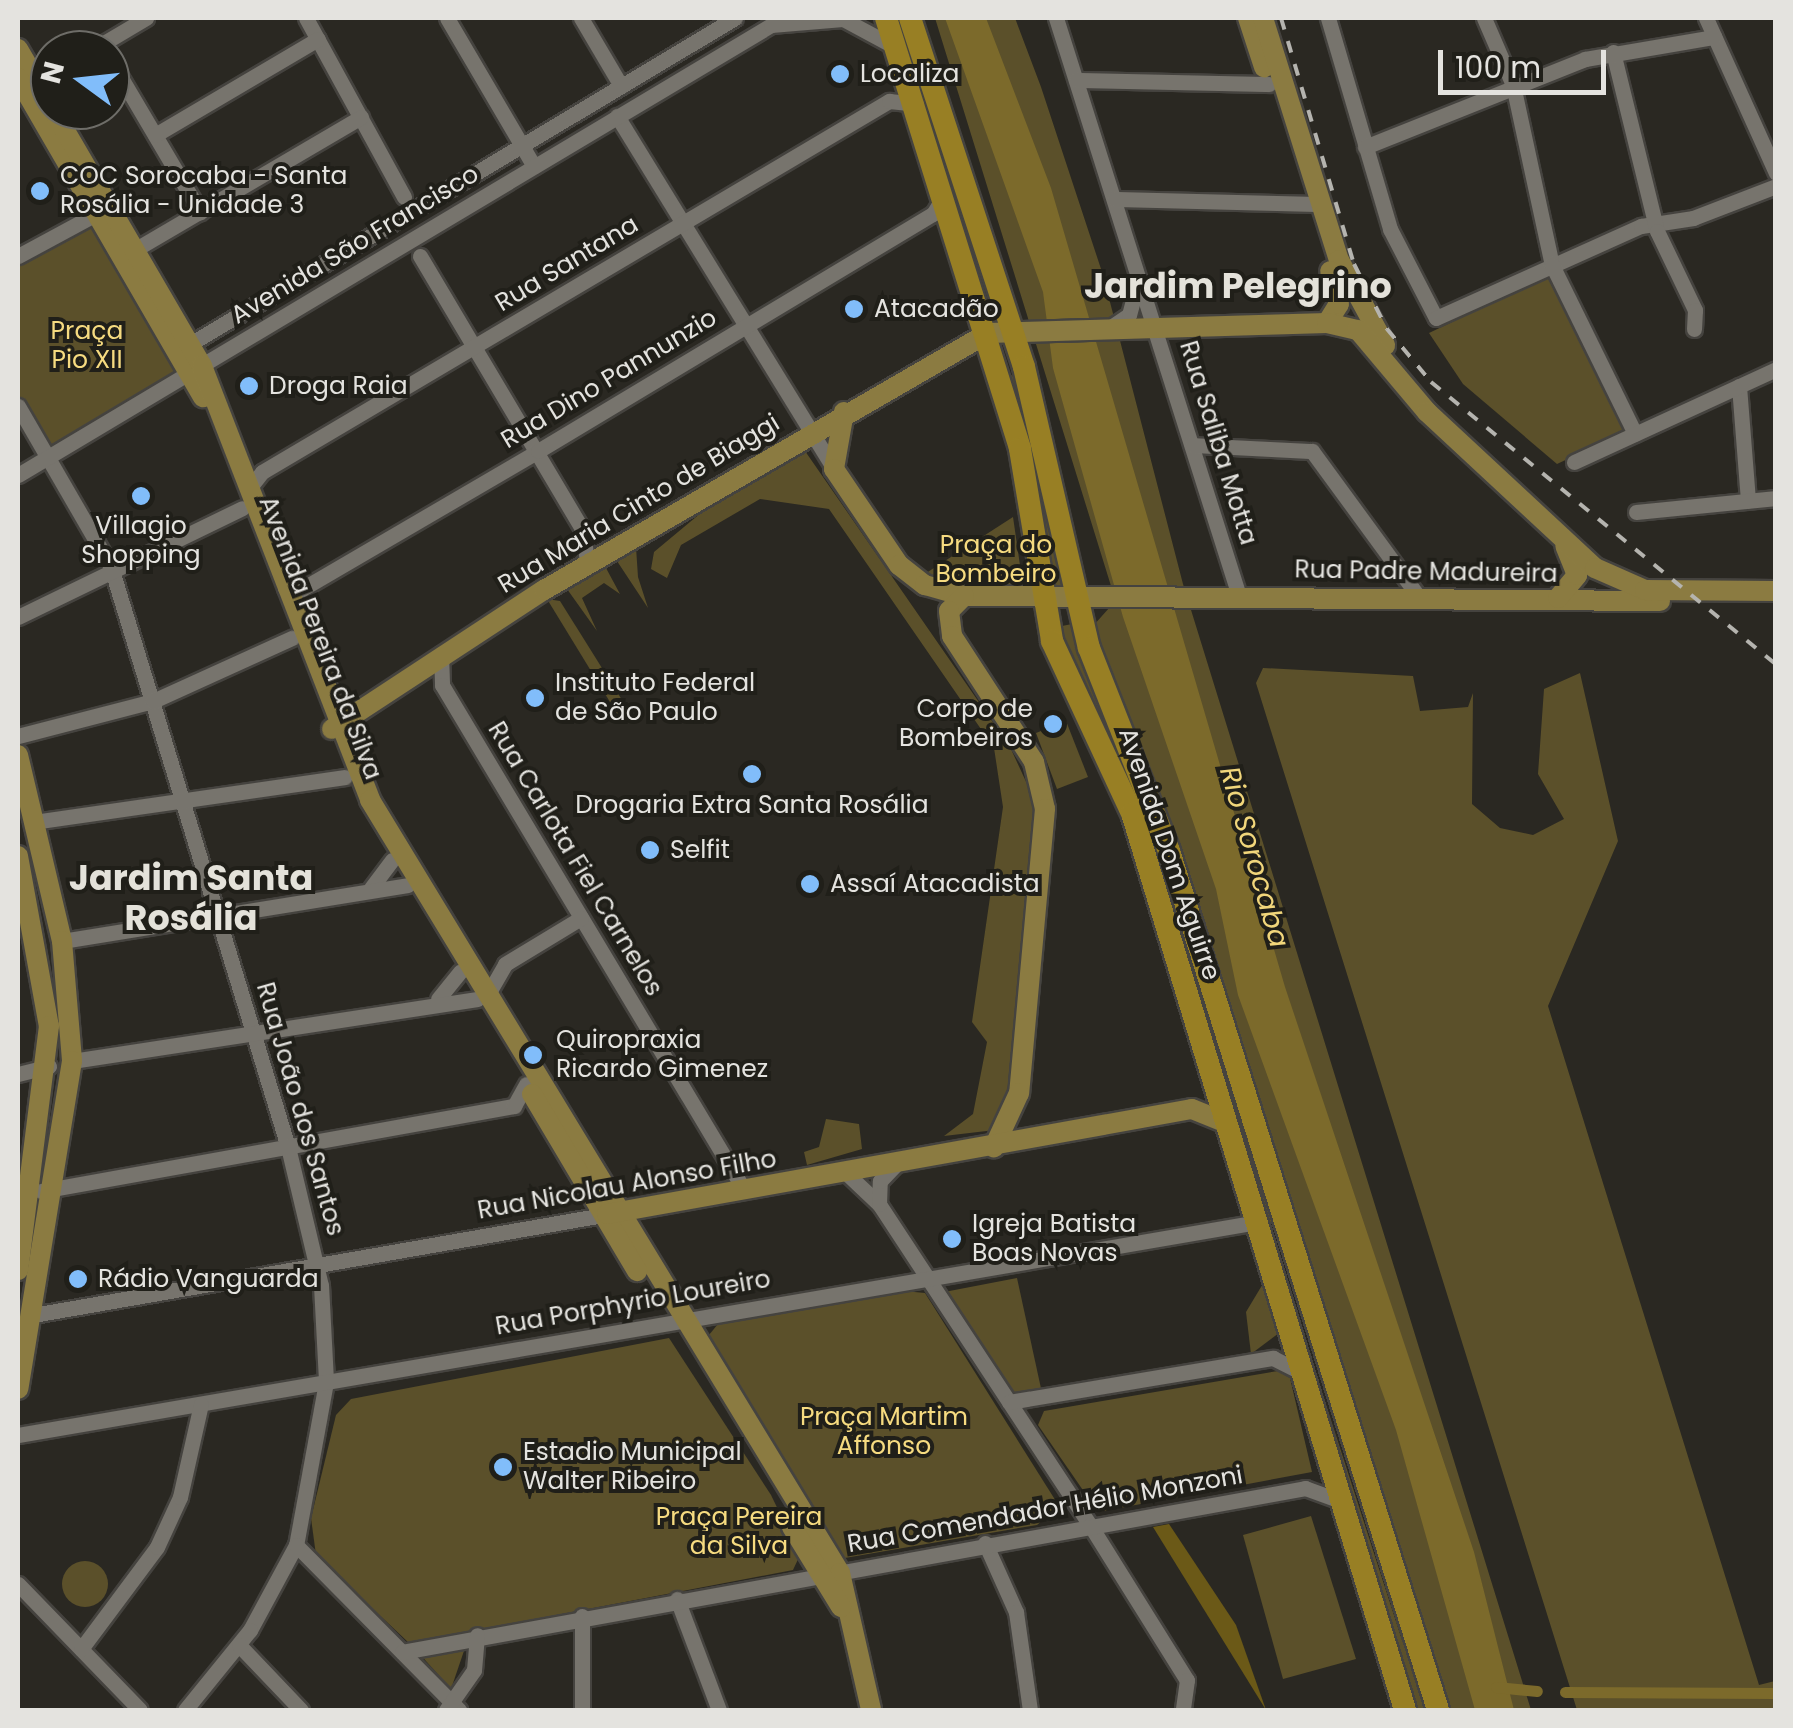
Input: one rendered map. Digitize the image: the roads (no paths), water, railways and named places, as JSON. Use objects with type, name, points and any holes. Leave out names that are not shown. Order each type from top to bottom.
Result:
[{"type":"highway","name":"Avenida Dom Aguirre","points":[[886,18],[920,106],[1020,449],[1041,596],[1052,641],[1132,813],[1405,1710]]},
{"type":"highway","name":"Avenida Dom Aguirre","points":[[910,18],[1020,332],[1083,596],[1169,851],[1312,1320],[1438,1710]]},
{"type":"highway","points":[[1257,1222],[1270,1226],[1312,1320]]},
{"type":"main road","points":[[1248,18],[1313,206],[1350,286],[1444,427]]},
{"type":"main road","points":[[1263,18],[1337,286],[1327,323]]},
{"type":"main road","name":"Avenida Pereira da Silva","points":[[18,49],[30,76]]},
{"type":"main road","name":"Avenida Pereira da Silva","points":[[59,130],[196,370]]},
{"type":"main road","name":"Avenida Pereira da Silva","points":[[63,130],[103,210],[136,250],[190,344],[292,638],[332,729],[468,972],[776,1492],[814,1574],[858,1640]]},
{"type":"main road","points":[[988,333],[1327,323],[1358,330],[1444,427],[1563,543],[1646,590],[1776,591]]},
{"type":"main road","name":"Rua Maria Cinto de Biaggi","points":[[332,729],[441,654],[613,548],[845,410],[988,333]]},
{"type":"main road","points":[[845,410],[834,430],[834,469],[899,565],[964,596],[1083,596]]},
{"type":"main road","name":"Avenida Pereira da Silva","points":[[245,499],[284,588],[345,776],[407,885],[468,972]]},
{"type":"main road","points":[[1558,598],[1577,575],[1563,543]]},
{"type":"main road","points":[[964,596],[949,611],[952,636],[1034,762],[1045,809],[1019,1093],[994,1147]]},
{"type":"main road","name":"Rua Padre Madureira","points":[[1083,596],[1776,602]]},
{"type":"main road","points":[[18,755],[62,940],[72,1060],[34,1192],[18,1270]]},
{"type":"main road","points":[[18,856],[41,958],[48,1066],[34,1192],[33,1315],[18,1389]]},
{"type":"main road","name":"Avenida Pereira da Silva","points":[[483,996],[526,1084],[611,1214],[631,1233],[676,1321],[848,1571],[846,1597],[871,1710]]},
{"type":"main road","name":"Rua Nicolau Alonso Filho","points":[[611,1214],[1192,1109],[1227,1123]]},
{"type":"main road","points":[[631,1233],[643,1208]]},
{"type":"street","points":[[118,24],[146,18]]},
{"type":"street","points":[[306,18],[404,197],[419,208]]},
{"type":"street","points":[[447,18],[534,166]]},
{"type":"street","points":[[581,18],[620,86]]},
{"type":"street","name":"Avenida São Francisco","points":[[196,370],[772,25],[841,18],[902,53]]},
{"type":"street","name":"Rua Saliba Motta","points":[[1056,18],[1239,596]]},
{"type":"street","points":[[1484,18],[1512,85],[1552,266],[1635,434]]},
{"type":"street","points":[[1706,18],[1776,174]]},
{"type":"street","name":"Avenida São Francisco","points":[[190,344],[724,20]]},
{"type":"street","points":[[1333,20],[1364,147],[1390,229],[1436,318],[1656,223],[1776,186]]},
{"type":"street","points":[[1364,147],[1512,85],[1613,52],[1714,37]]},
{"type":"street","points":[[155,135],[318,39]]},
{"type":"street","points":[[1613,52],[1656,223],[1695,310],[1694,329]]},
{"type":"street","points":[[1076,80],[1269,84]]},
{"type":"street","points":[[130,95],[200,212]]},
{"type":"street","name":"Rua Santana","points":[[18,617],[245,499],[262,472],[889,101],[920,106]]},
{"type":"street","points":[[618,116],[744,328],[834,469]]},
{"type":"street","points":[[136,250],[361,117]]},
{"type":"street","name":"Rua Dino Pannunzio","points":[[284,588],[302,589],[744,328],[933,214],[945,192]]},
{"type":"street","points":[[404,197],[404,217]]},
{"type":"street","points":[[1114,199],[1313,206]]},
{"type":"street","points":[[18,256],[103,210]]},
{"type":"street","points":[[417,237],[420,256],[583,530],[587,564]]},
{"type":"street","points":[[402,246],[420,256]]},
{"type":"street","name":"Rua Saliba Motta","points":[[1107,329],[1135,306],[1130,248]]},
{"type":"street","points":[[1574,462],[1776,369]]},
{"type":"street","points":[[18,476],[196,370]]},
{"type":"street","points":[[1739,386],[1748,501]]},
{"type":"street","name":"Rua João dos Santos","points":[[18,406],[112,568],[288,1147],[318,1265],[326,1382],[296,1545],[239,1645],[184,1710]]},
{"type":"street","points":[[1192,445],[1312,451],[1418,596]]},
{"type":"street","points":[[1636,512],[1776,498]]},
{"type":"street","points":[[583,530],[613,548]]},
{"type":"street","points":[[18,736],[152,701],[292,638]]},
{"type":"street","name":"Rua Carlota Fiel Carnelos","points":[[441,654],[442,685],[743,1188]]},
{"type":"street","points":[[34,822],[345,776]]},
{"type":"street","points":[[368,891],[392,860]]},
{"type":"street","points":[[62,940],[407,885]]},
{"type":"street","points":[[438,999],[468,972],[505,964],[581,918]]},
{"type":"street","points":[[72,1060],[438,999],[483,996],[505,964]]},
{"type":"street","points":[[18,1074],[48,1066]]},
{"type":"street","points":[[34,1192],[514,1106],[526,1084]]},
{"type":"street","points":[[880,1204],[880,1181],[898,1160]]},
{"type":"street","points":[[872,1165],[880,1204]]},
{"type":"street","points":[[843,1170],[880,1204],[1090,1525],[1187,1680],[1183,1710]]},
{"type":"street","name":"Rua Nicolau Alonso Filho","points":[[33,1315],[611,1214]]},
{"type":"street","name":"Rua Porphyrio Loureiro","points":[[18,1435],[1257,1222]]},
{"type":"street","points":[[1273,1358],[1288,1332]]},
{"type":"street","points":[[1009,1402],[1273,1358],[1299,1371]]},
{"type":"street","points":[[1032,1436],[1029,1412],[1050,1394]]},
{"type":"street","points":[[80,1649],[157,1548],[180,1497],[201,1404]]},
{"type":"street","name":"Rua Comendador Hélio Monzoni","points":[[402,1652],[582,1616],[1305,1488],[1341,1501]]},
{"type":"street","points":[[1050,1532],[1070,1516],[1072,1498]]},
{"type":"street","points":[[985,1543],[1016,1612],[1030,1710]]},
{"type":"street","points":[[296,1545],[453,1708],[474,1670],[478,1635]]},
{"type":"street","points":[[18,1584],[140,1710]]},
{"type":"street","points":[[678,1599],[719,1710]]},
{"type":"street","points":[[582,1616],[582,1710]]},
{"type":"street","points":[[239,1645],[301,1710]]},
{"type":"waterway","points":[[1496,1687],[1537,1691]]},
{"type":"waterway","points":[[1565,1692],[1776,1693]]},
{"type":"railway","points":[[1281,18],[1354,264],[1387,329],[1431,382],[1776,664]]},
{"type":"place","name":"Localiza","points":[[840,74]]},
{"type":"place","name":"COC Sorocaba - Santa Rosália - Unidade 3","points":[[40,191]]},
{"type":"place","name":"Atacadão","points":[[854,309]]},
{"type":"place","name":"Droga Raia","points":[[249,386]]},
{"type":"place","name":"Villagio Shopping","points":[[141,496]]},
{"type":"place","name":"Instituto Federal de São Paulo","points":[[535,698]]},
{"type":"place","name":"Corpo de Bombeiros","points":[[1053,724]]},
{"type":"place","name":"Drogaria Extra Santa Rosália","points":[[752,774]]},
{"type":"place","name":"Selfit","points":[[650,850]]},
{"type":"place","name":"Assaí Atacadista","points":[[810,884]]},
{"type":"place","name":"Quiropraxia Ricardo Gimenez","points":[[533,1055]]},
{"type":"place","name":"Igreja Batista Boas Novas","points":[[952,1239]]},
{"type":"place","name":"Rádio Vanguarda","points":[[78,1279]]},
{"type":"place","name":"Estadio Municipal Walter Ribeiro","points":[[503,1467]]},
{"type":"district","name":"Jardim Pelegrino","points":[[1238,286]]},
{"type":"district","name":"Jardim Santa Rosália","points":[[191,898]]},
{"type":"park label","name":"Praça Pio XII","points":[[87,346]]},
{"type":"park label","name":"Praça do Bombeiro","points":[[996,560]]},
{"type":"park label","name":"Praça Martim Affonso","points":[[884,1432]]},
{"type":"park label","name":"Praça Pereira da Silva","points":[[739,1532]]},
{"type":"water label","name":"Rio Sorocaba","points":[[1254,857]]}]
